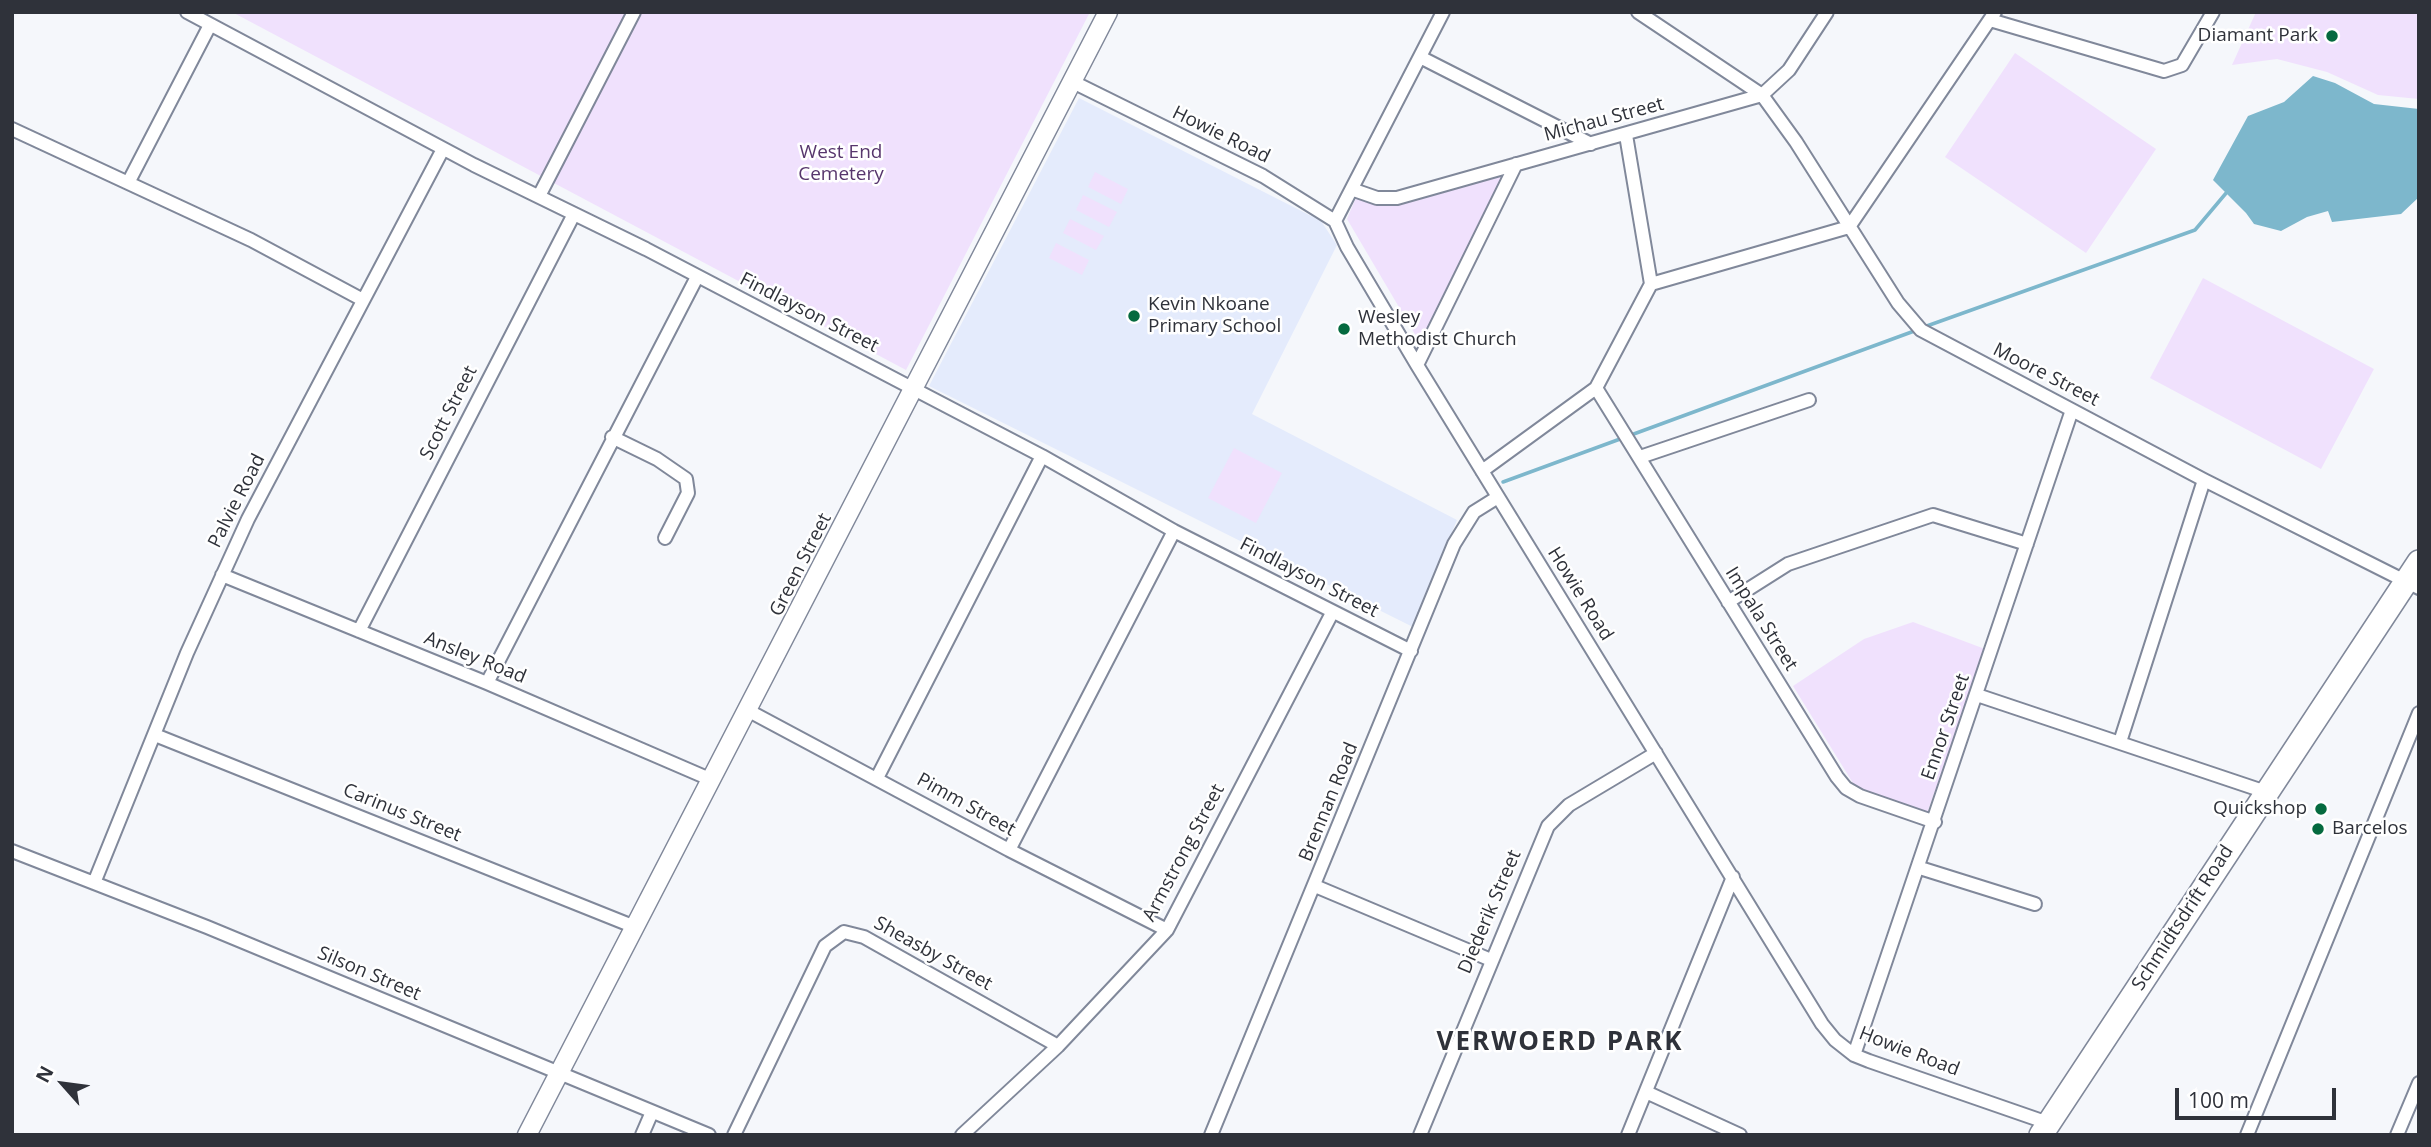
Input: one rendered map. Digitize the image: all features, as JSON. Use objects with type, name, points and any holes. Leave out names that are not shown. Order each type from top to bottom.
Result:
[{"type":"highway","name":"Schmidtsdrift Road","points":[[2045,1129],[2266,792],[2412,585],[2419,562]]},
{"type":"street","name":"Findlayson Street","points":[[187,12],[443,149],[915,389],[1042,456],[1174,531],[1411,651]]},
{"type":"street","points":[[539,196],[634,12]]},
{"type":"street","name":"Green Street","points":[[527,1135],[749,711],[1108,12]]},
{"type":"street","points":[[1335,222],[1354,190],[1443,12]]},
{"type":"street","points":[[1638,12],[1762,95]]},
{"type":"street","name":"Michau Street","points":[[1354,190],[1377,198],[1397,198],[1762,95],[1788,70],[1827,12]]},
{"type":"street","points":[[1651,284],[1849,227],[1993,16],[2164,71],[2182,65],[2213,12]]},
{"type":"street","points":[[128,183],[210,25]]},
{"type":"street","points":[[1420,57],[1591,144]]},
{"type":"street","name":"Howie Road","points":[[1073,82],[1262,176],[1335,222],[1417,365],[1822,1024],[1835,1040],[1854,1055],[2045,1129]]},
{"type":"street","name":"Moore Street","points":[[1762,95],[1898,303],[1921,330],[2204,480],[2412,585]]},
{"type":"street","points":[[12,129],[251,240],[363,300]]},
{"type":"street","points":[[1482,471],[1596,388],[1651,284],[1626,135]]},
{"type":"street","name":"Palvie Road","points":[[94,883],[222,575],[248,519],[443,149]]},
{"type":"street","points":[[1417,365],[1516,164]]},
{"type":"street","name":"Scott Street","points":[[359,631],[574,214]]},
{"type":"street","points":[[487,683],[697,277]]},
{"type":"street","name":"Impala Street","points":[[1596,388],[1846,788],[1860,796],[1935,821]]},
{"type":"street","points":[[1640,457],[1809,400]]},
{"type":"street","name":"Ennor Street","points":[[1854,1055],[1920,868],[2072,411]]},
{"type":"street","points":[[612,437],[657,459],[686,479],[688,493],[665,538]]},
{"type":"street","points":[[877,778],[1042,456]]},
{"type":"street","points":[[2120,742],[2204,480]]},
{"type":"street","name":"Brennan Road","points":[[1211,1135],[1454,544],[1475,512],[1498,497]]},
{"type":"street","points":[[1728,602],[1788,564],[1933,515],[2027,544]]},
{"type":"street","points":[[1009,850],[1174,531]]},
{"type":"street","name":"Ansley Road","points":[[222,575],[487,683],[712,780]]},
{"type":"street","name":"Armstrong Street","points":[[962,1135],[1058,1046],[1167,930],[1332,612]]},
{"type":"street","points":[[1977,695],[2266,792]]},
{"type":"street","name":"Pimm Street","points":[[749,711],[1009,850],[1167,930]]},
{"type":"street","points":[[2247,1135],[2419,713]]},
{"type":"street","name":"Carinus Street","points":[[155,735],[635,927]]},
{"type":"street","name":"Diederik Street","points":[[1420,1135],[1544,834],[1554,818],[1569,805],[1656,753]]},
{"type":"street","name":"Silson Street","points":[[12,851],[709,1135]]},
{"type":"street","points":[[1920,868],[2035,904]]},
{"type":"street","points":[[1628,1135],[1734,877]]},
{"type":"street","points":[[1315,886],[1491,960]]},
{"type":"street","name":"Sheasby Street","points":[[734,1135],[825,946],[844,932],[864,937],[1058,1046]]},
{"type":"street","points":[[2397,1135],[2419,1083]]},
{"type":"street","points":[[1646,1092],[1740,1135]]},
{"type":"street","points":[[642,1135],[652,1112]]},
{"type":"shaded area","name":"Kevin Nkoane Primary School","points":[[1079,98],[1321,221],[1337,245],[1252,414],[1457,520],[1413,627],[929,386]]},
{"type":"green space","name":"West End Cemetery","points":[[232,12],[1090,12],[906,370]]},
{"type":"green space","name":"Diamant Park","points":[[2256,12],[2419,12],[2419,99],[2378,95],[2327,72],[2277,59],[2232,65]]},
{"type":"green space","points":[[2015,53],[2156,149],[2086,253],[1945,157]]},
{"type":"green space","points":[[1095,172],[1128,189],[1121,204],[1088,187]]},
{"type":"green space","points":[[1506,172],[1425,337],[1416,336],[1347,219],[1355,200],[1362,196],[1374,201]]},
{"type":"green space","points":[[1083,195],[1117,212],[1109,227],[1076,210]]},
{"type":"green space","points":[[1070,219],[1104,236],[1096,250],[1063,233]]},
{"type":"green space","points":[[1056,243],[1089,260],[1082,275],[1049,258]]},
{"type":"green space","points":[[2203,278],[2374,369],[2321,469],[2150,378]]},
{"type":"green space","points":[[1234,448],[1282,473],[1256,523],[1208,498]]},
{"type":"green space","points":[[1913,622],[1985,649],[1926,816],[1856,788],[1793,686],[1864,639]]},
{"type":"water","points":[[2313,76],[2335,83],[2374,104],[2419,109],[2419,197],[2401,214],[2332,222],[2328,211],[2307,217],[2281,231],[2254,224],[2213,180],[2248,116],[2284,102]]},
{"type":"waterway","points":[[1924,327],[2195,230],[2227,192]]},
{"type":"waterway","points":[[1503,482],[1917,330]]},
{"type":"place","name":"Diamant Park","points":[[2332,36]]},
{"type":"place","name":"Kevin Nkoane Primary School","points":[[1134,316]]},
{"type":"place","name":"Wesley Methodist Church","points":[[1344,329]]},
{"type":"place","name":"Quickshop","points":[[2321,809]]},
{"type":"place","name":"Barcelos","points":[[2318,829]]},
{"type":"district","name":"VERWOERD PARK","points":[[1560,1043]]}]
